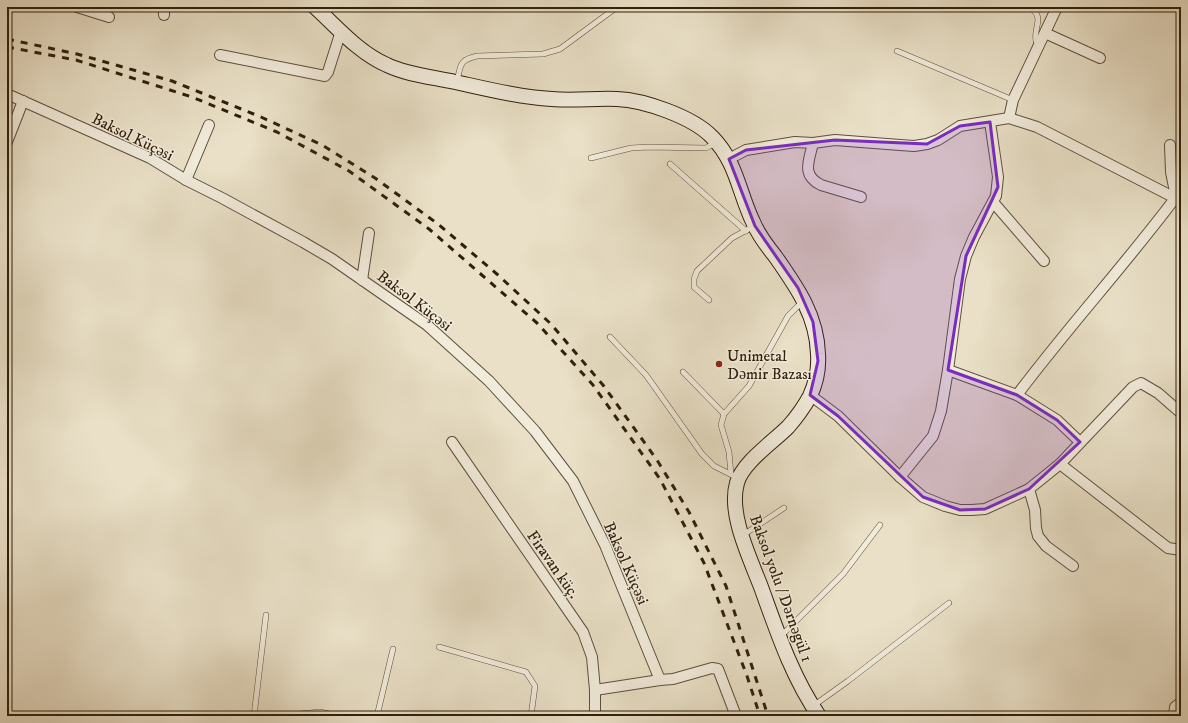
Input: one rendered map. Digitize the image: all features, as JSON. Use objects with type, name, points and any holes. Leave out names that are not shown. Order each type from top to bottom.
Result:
[{"type":"main road","points":[[315,7],[361,49],[376,60],[402,71],[506,93],[551,99],[632,100],[672,113],[691,122],[708,133],[717,142],[729,159],[750,229],[798,288],[813,322],[818,346],[817,372],[810,395],[803,408],[788,426],[754,458],[742,472],[734,477]]},
{"type":"main road","name":"Baksol yolu / Dərnəgül 1","points":[[734,477],[735,504],[742,536],[779,637],[793,670],[816,711]]},
{"type":"street","points":[[77,7],[109,17]]},
{"type":"street","points":[[1009,118],[1013,100],[1057,7]]},
{"type":"street","points":[[220,55],[325,76],[328,72],[342,31]]},
{"type":"street","points":[[1045,32],[1100,58]]},
{"type":"street","name":"Baksol Küçəsi","points":[[7,94],[150,158],[186,180],[303,242],[362,280],[427,325],[489,381],[535,431],[573,481],[604,545],[660,680]]},
{"type":"street","points":[[7,142],[23,101]]},
{"type":"street","points":[[729,159],[746,150],[795,142],[813,143],[835,140],[914,146],[927,144],[938,140],[960,126],[1009,118],[1037,127],[1178,199]]},
{"type":"street","points":[[900,477],[933,436],[941,411],[960,279],[966,256],[974,237],[996,196],[998,177],[990,122]]},
{"type":"street","points":[[186,180],[209,125]]},
{"type":"street","points":[[813,143],[808,168],[809,175],[815,182],[861,197]]},
{"type":"street","points":[[1170,145],[1171,172],[1178,199]]},
{"type":"street","points":[[1017,395],[1050,352],[1178,199]]},
{"type":"street","points":[[993,202],[1044,261]]},
{"type":"street","points":[[362,280],[369,233]]},
{"type":"street","points":[[948,370],[1017,395],[1057,420],[1080,442]]},
{"type":"street","points":[[810,395],[838,416],[900,477],[923,497],[944,506],[960,510],[985,509],[1029,489],[1060,464],[1133,387],[1141,383],[1158,393],[1181,413]]},
{"type":"street","name":"Firavan küç.","points":[[452,442],[583,632],[592,657],[595,690],[595,716]]},
{"type":"street","points":[[1060,464],[1168,548],[1181,550]]},
{"type":"street","points":[[1029,489],[1035,510],[1038,536],[1046,546],[1073,566]]},
{"type":"street","points":[[595,690],[673,679],[712,668],[718,669],[736,716]]},
{"type":"street","points":[[1174,716],[1174,707],[1181,704]]},
{"type":"lane","points":[[457,82],[461,64],[466,58],[477,56],[543,54],[552,52],[560,49],[617,7]]},
{"type":"lane","points":[[1029,7],[1035,10],[1038,16],[1035,37],[1036,41],[1040,44]]},
{"type":"lane","points":[[897,52],[1013,100]]},
{"type":"lane","points":[[591,158],[631,148],[706,148],[717,142]]},
{"type":"lane","points":[[670,164],[750,229],[732,238],[697,271],[694,279],[694,287],[709,300]]},
{"type":"lane","points":[[734,477],[729,452],[721,425],[724,414],[749,386],[788,316],[804,300]]},
{"type":"lane","points":[[610,337],[646,375],[702,454],[714,466],[734,477]]},
{"type":"lane","points":[[683,372],[724,414]]},
{"type":"lane","points":[[742,536],[784,508]]},
{"type":"lane","points":[[779,637],[843,574],[880,525]]},
{"type":"lane","points":[[816,711],[848,681],[949,603]]},
{"type":"lane","points":[[254,716],[266,615]]},
{"type":"lane","points":[[439,647],[526,672],[535,686],[531,716]]},
{"type":"lane","points":[[377,716],[392,649]]},
{"type":"lane","points":[[279,716],[320,712],[339,716]]},
{"type":"highlighted area","points":[[990,122],[998,187],[966,256],[948,370],[1017,395],[1057,420],[1080,442],[1029,489],[985,509],[960,510],[923,497],[838,416],[810,395],[818,361],[813,322],[798,288],[755,226],[729,159],[746,150],[835,140],[927,144],[960,126]]},
{"type":"railway","points":[[7,39],[77,54],[172,81],[261,117],[322,145],[375,178],[438,224],[498,275],[551,324],[603,385],[657,460],[689,512],[726,586],[768,716]]},
{"type":"railway","points":[[7,47],[76,60],[192,97],[277,132],[349,171],[429,229],[537,323],[593,385],[660,479],[704,563],[747,676],[760,716]]},
{"type":"place","name":"Unimetal Dəmir Bazası","points":[[719,364]]}]
